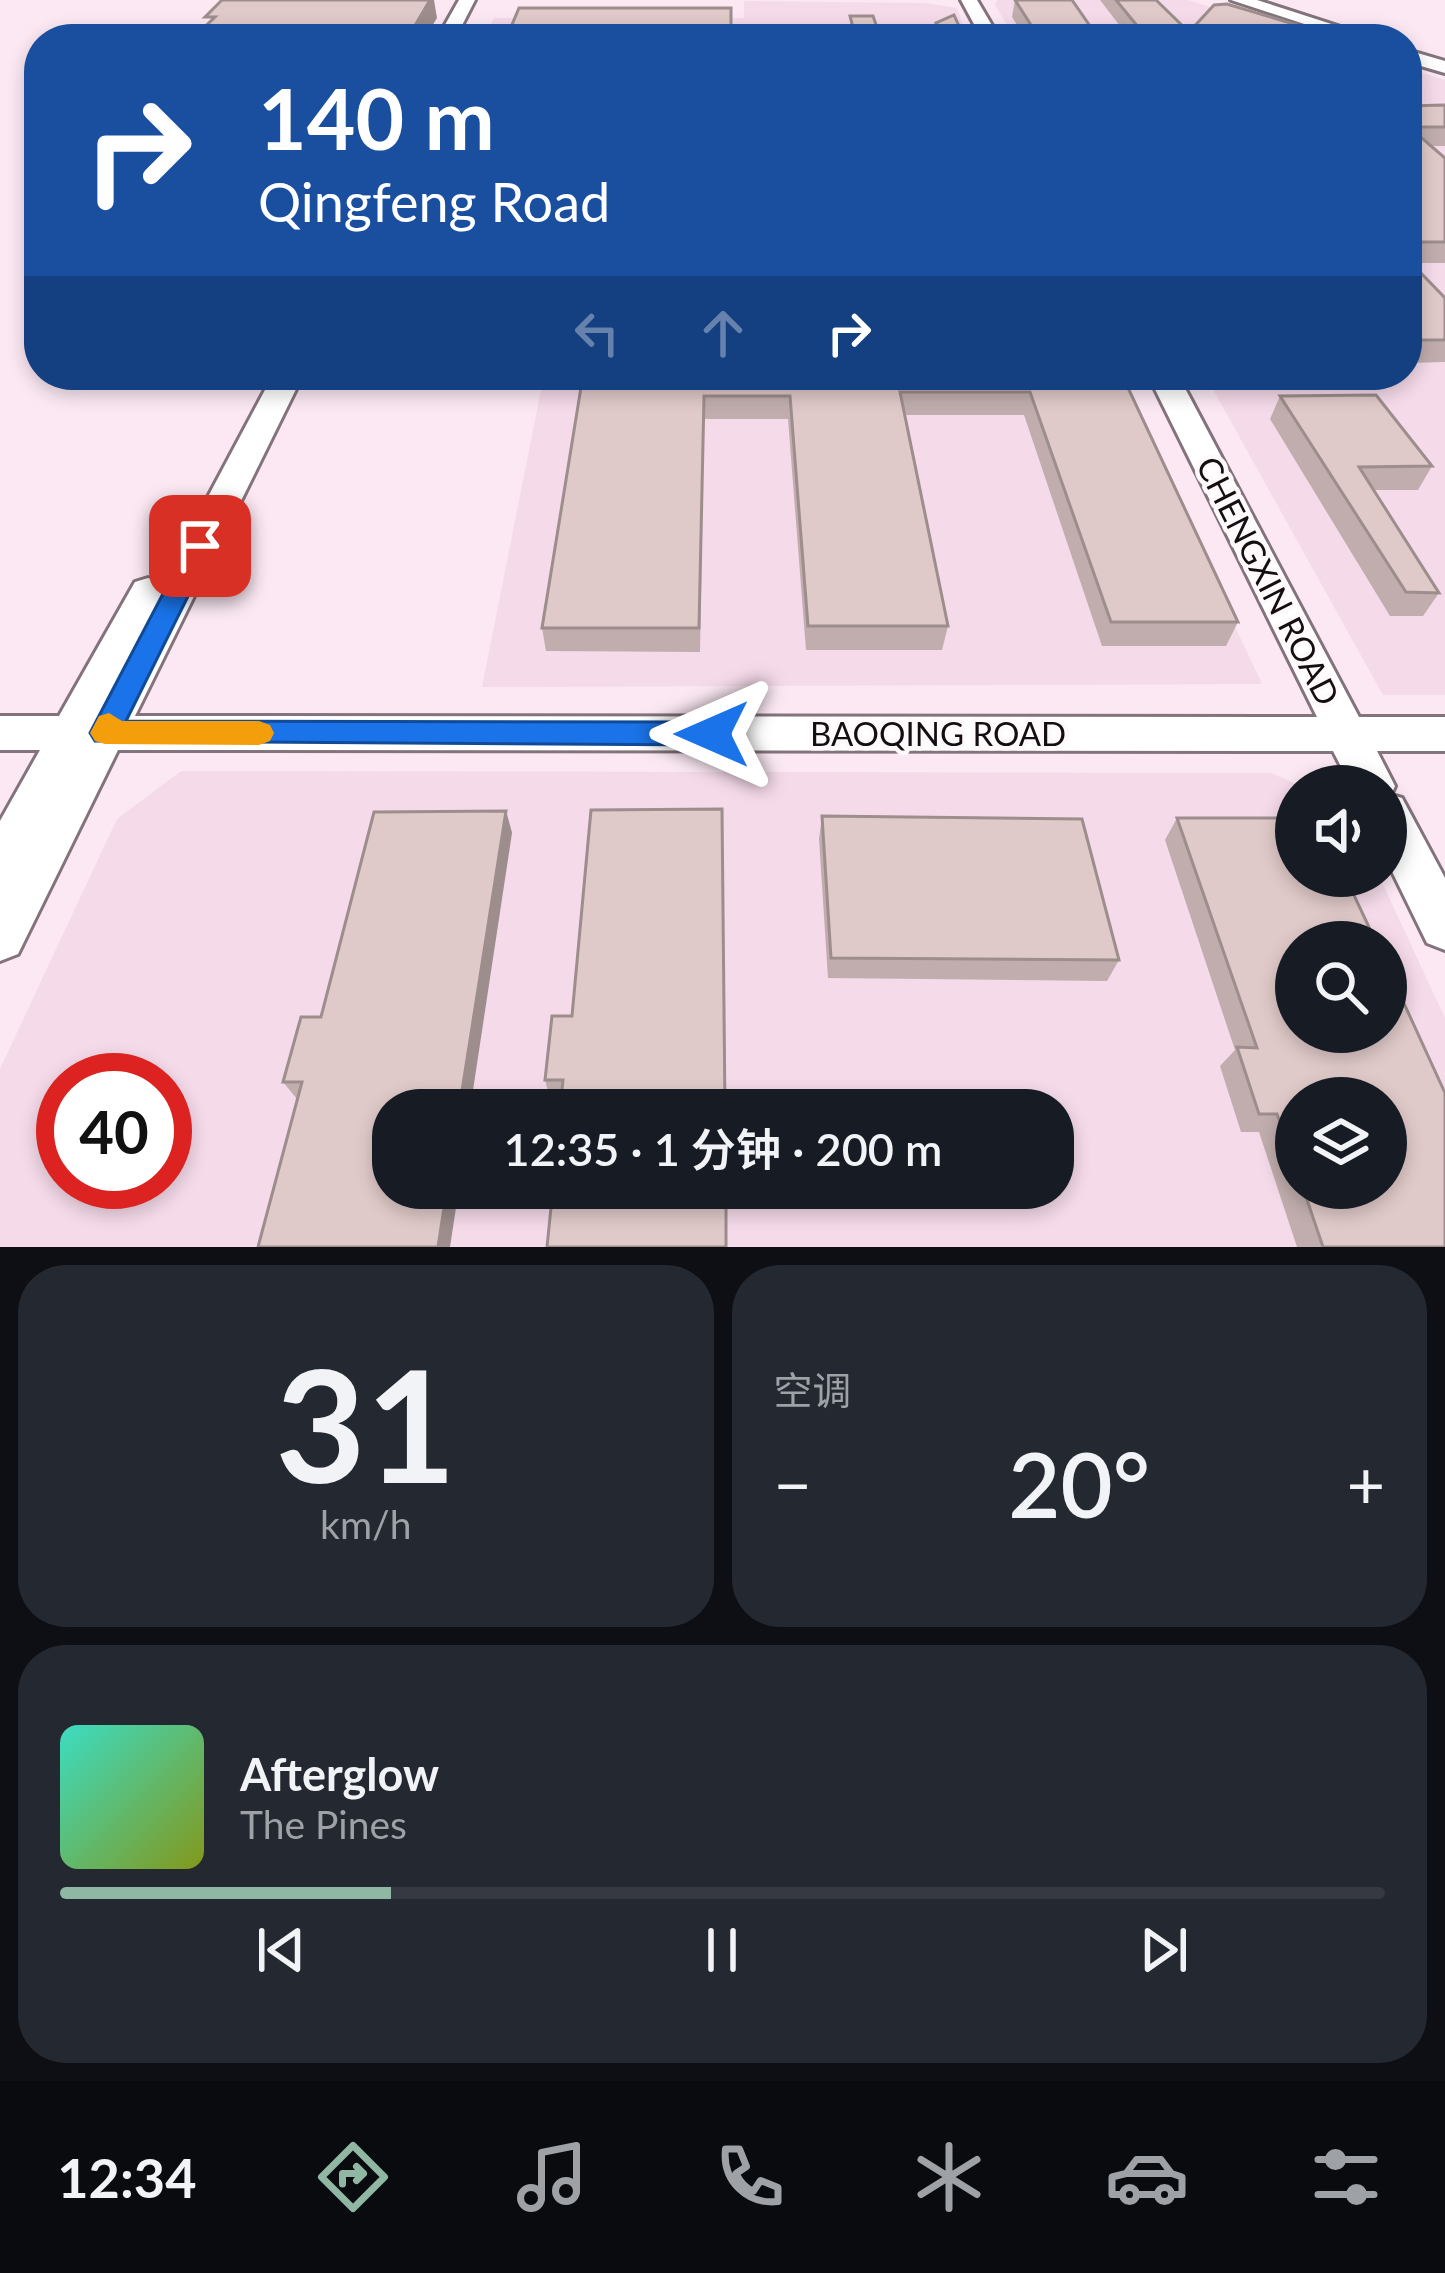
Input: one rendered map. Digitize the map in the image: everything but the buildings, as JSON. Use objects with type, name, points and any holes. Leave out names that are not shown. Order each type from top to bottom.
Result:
[{"type":"street","points":[[1224,0],[1303,24]]},
{"type":"street","points":[[1239,0],[1319,24]]},
{"type":"street","points":[[0,938],[89,733],[258,390]]},
{"type":"street","points":[[0,866],[89,733],[280,390]]},
{"type":"street","name":"CHENGXIN ROAD","points":[[1171,390],[1362,765]]},
{"type":"street","name":"BAOQING ROAD","points":[[0,733],[1445,734]]},
{"type":"street","points":[[1407,853],[1445,927]]},
{"type":"shaded area","points":[[997,0],[1188,0],[1266,24],[1006,24],[995,5]]},
{"type":"shaded area","points":[[744,1],[925,3],[957,8],[963,24],[491,24],[494,18],[744,18]]},
{"type":"shaded area","points":[[1422,73],[1445,80],[1445,695],[1383,695],[1213,390],[1422,390]]},
{"type":"shaded area","points":[[541,390],[1124,390],[1262,684],[482,687]]},
{"type":"shaded area","points":[[181,771],[1271,773],[1275,775],[1275,897],[1389,897],[1400,921],[1275,921],[1275,1053],[1407,1053],[1407,936],[1445,1018],[1445,1247],[0,1247],[0,1069],[117,819]]},
{"type":"slow traffic","points":[[109,724],[105,733],[259,733]]},
{"type":"route","points":[[200,546],[105,733],[712,734]]}]
